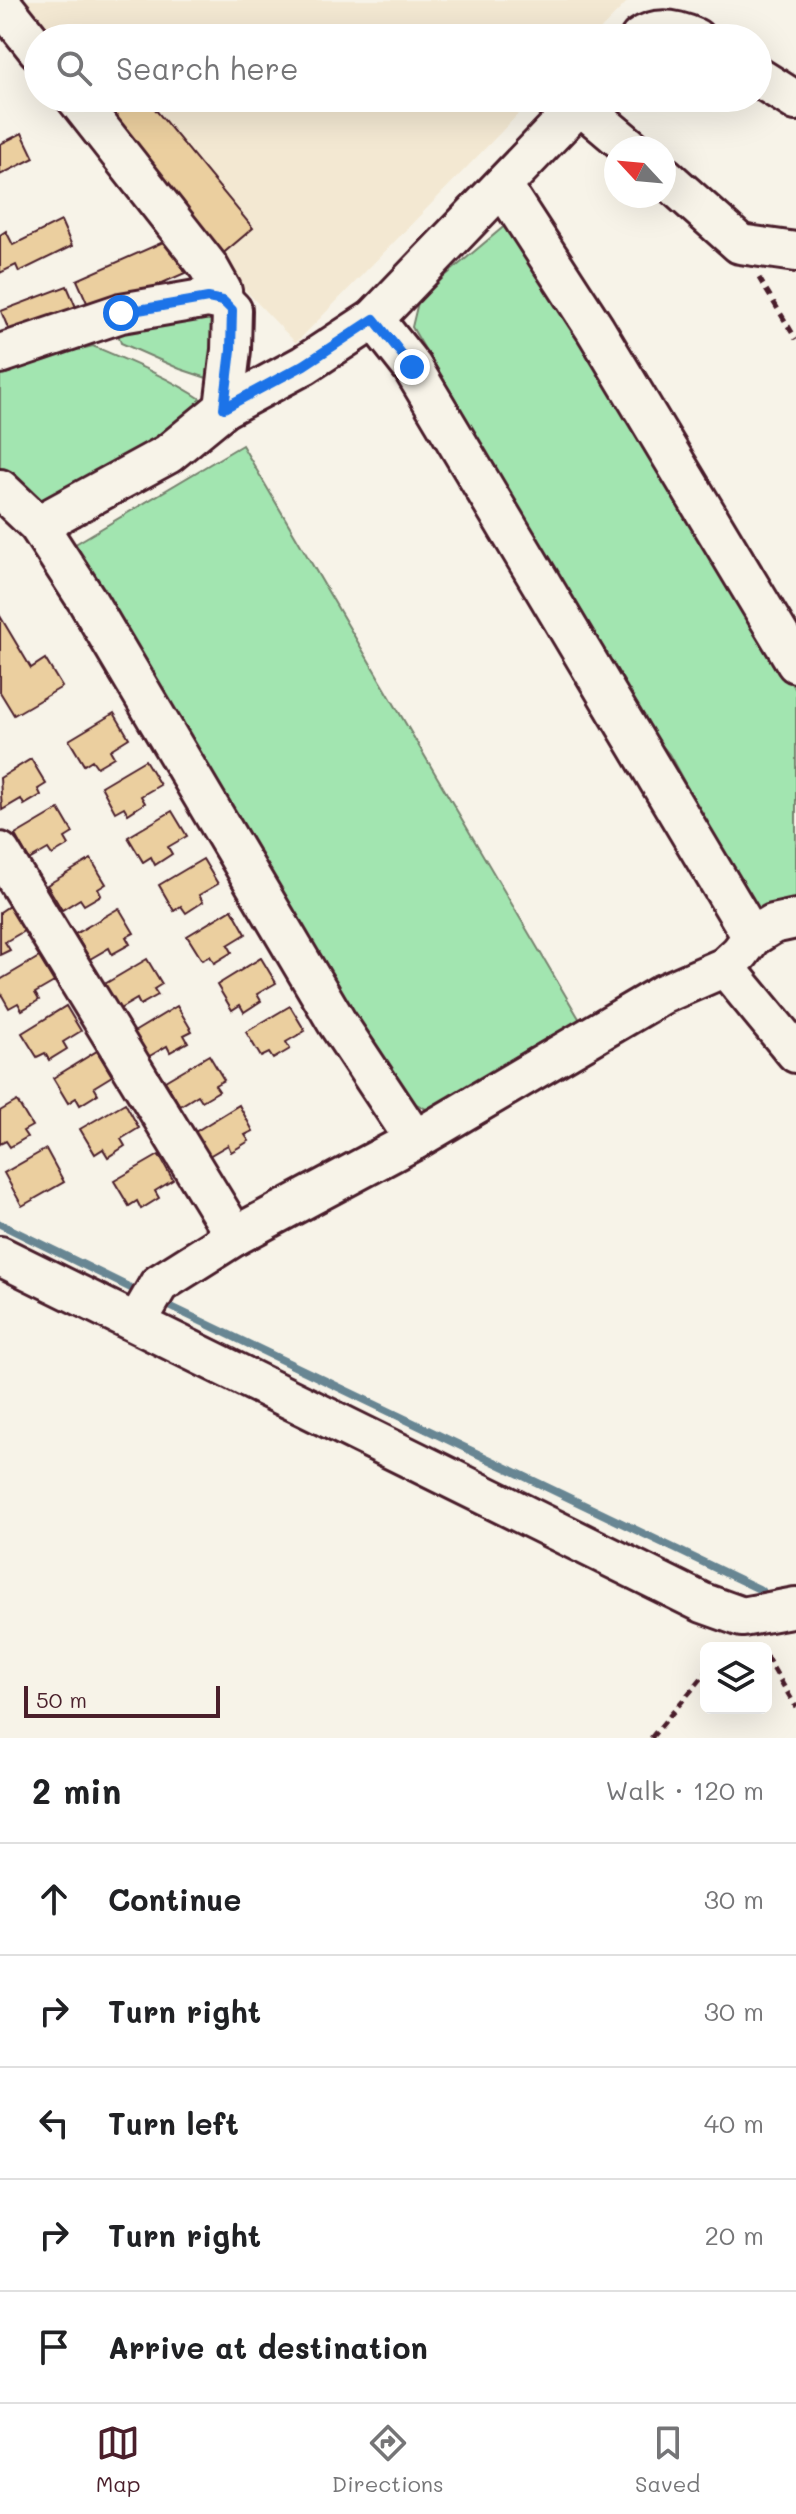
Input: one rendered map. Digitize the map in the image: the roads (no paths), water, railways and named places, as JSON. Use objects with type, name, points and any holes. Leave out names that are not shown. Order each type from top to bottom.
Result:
[{"type":"street","points":[[0,2],[24,32]]},
{"type":"street","points":[[772,86],[796,101]]},
{"type":"street","points":[[87,112],[208,266],[222,291],[223,301]]},
{"type":"street","points":[[38,525],[168,454],[224,408],[304,365],[374,319],[573,112]]},
{"type":"street","points":[[594,112],[619,136]]},
{"type":"street","points":[[503,187],[595,329],[796,663]]},
{"type":"street","points":[[676,187],[740,244],[796,252]]},
{"type":"street","points":[[0,354],[121,313],[208,298],[223,301],[232,310],[224,408]]},
{"type":"street","points":[[374,319],[412,367],[752,937]]},
{"type":"street","points":[[0,489],[38,525],[88,602],[336,1021],[415,1140]]},
{"type":"street","points":[[0,852],[235,1236]]},
{"type":"street","points":[[146,1306],[235,1236],[415,1140],[663,994],[725,967],[752,937],[773,924],[796,919]]},
{"type":"street","points":[[725,967],[796,1053]]},
{"type":"street","points":[[0,1256],[146,1306],[703,1603],[742,1617],[779,1610]]},
{"type":"waterway","points":[[0,1224],[143,1294]]},
{"type":"waterway","points":[[159,1301],[759,1589],[772,1600]]}]
